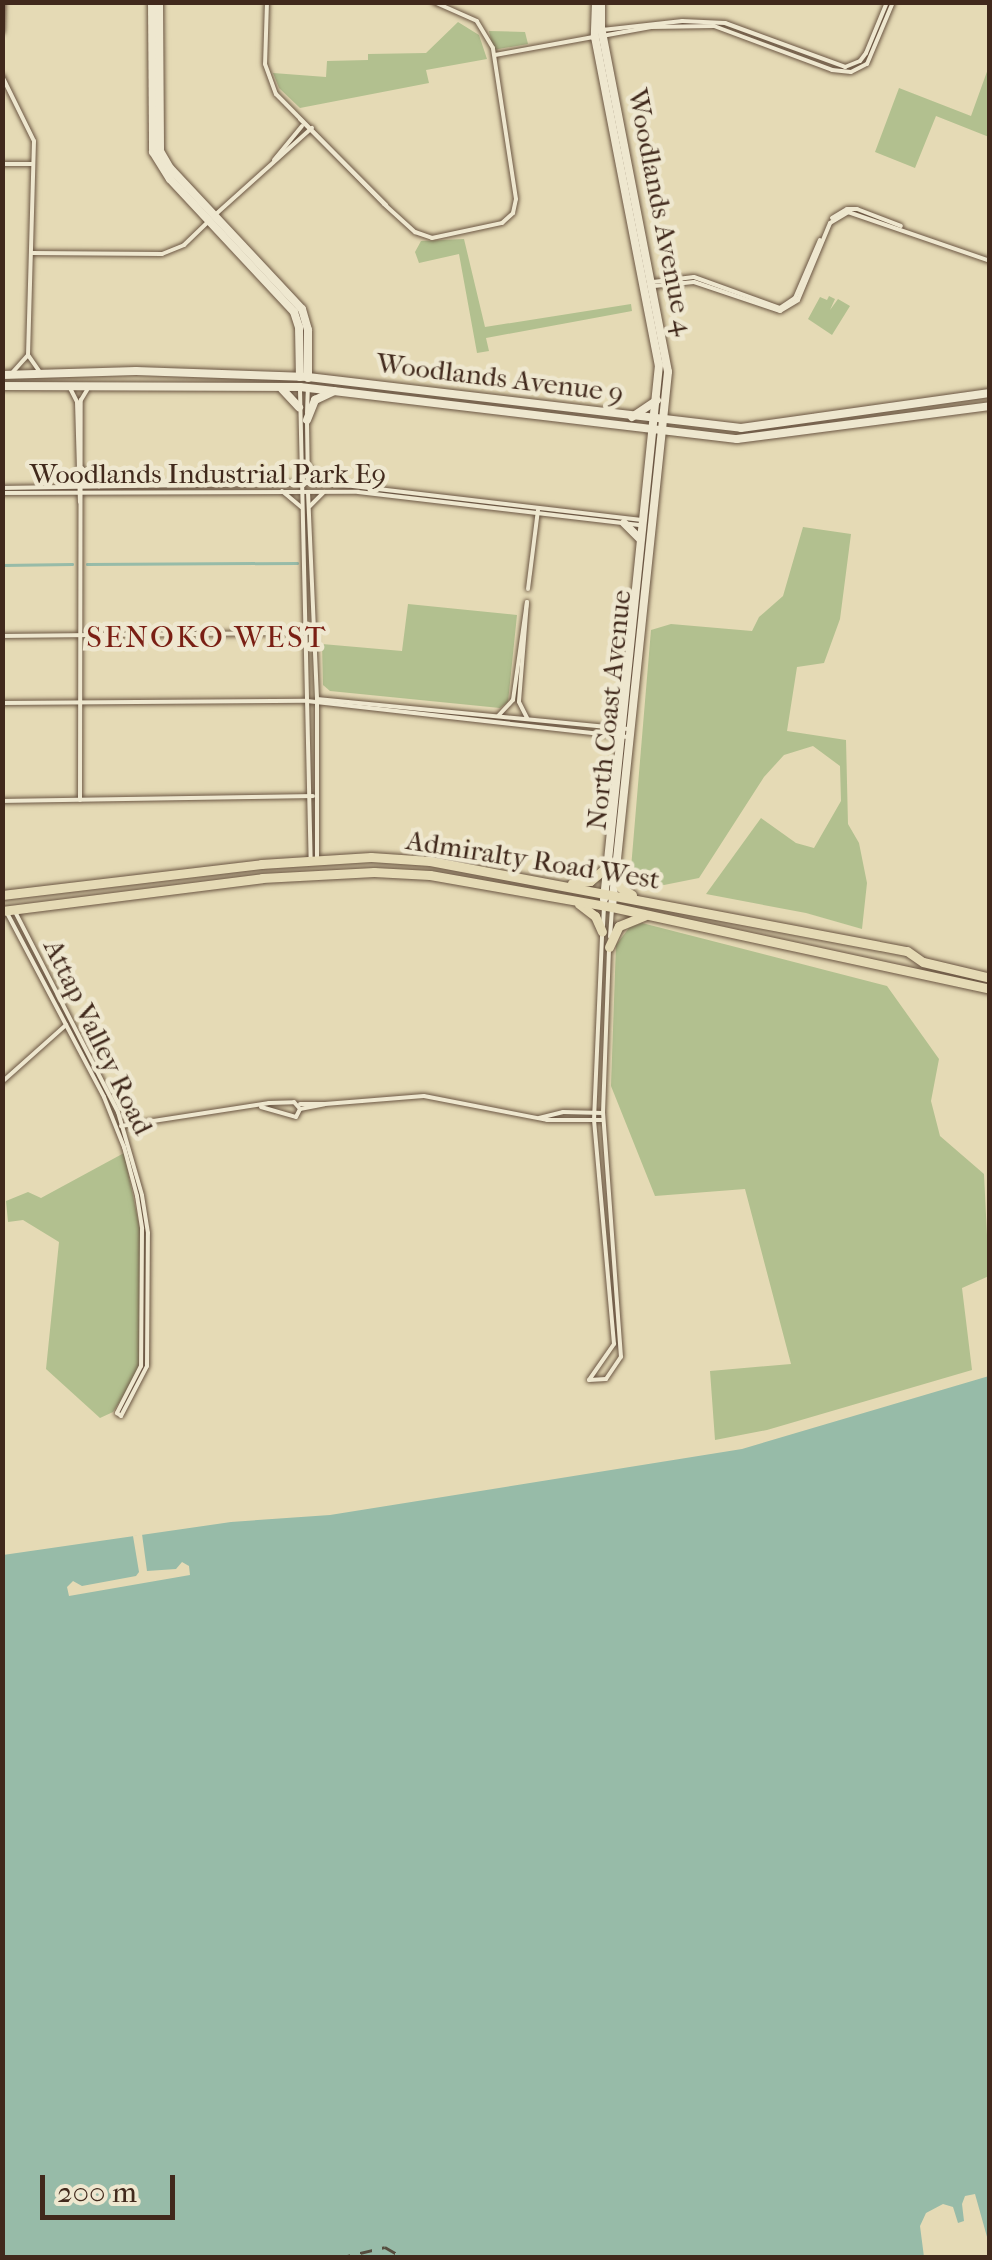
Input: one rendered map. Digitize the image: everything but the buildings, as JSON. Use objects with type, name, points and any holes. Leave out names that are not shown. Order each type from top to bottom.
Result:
[{"type":"main road","points":[[156,2],[158,142],[170,168],[212,218],[302,309],[304,382]]},
{"type":"main road","name":"Woodlands Avenue 4","points":[[598,2],[599,33],[648,285],[659,365],[659,425]]},
{"type":"main road","points":[[282,376],[304,353]]},
{"type":"main road","points":[[304,353],[317,372],[338,385],[314,400],[307,420]]},
{"type":"main road","name":"Woodlands Avenue 9","points":[[7,375],[282,376],[304,382],[659,425],[774,426],[990,394]]},
{"type":"main road","name":"Woodlands Avenue 9","points":[[2,386],[276,386],[304,382]]},
{"type":"main road","points":[[276,386],[299,407]]},
{"type":"main road","points":[[681,434],[655,454],[628,422],[661,400],[674,416],[690,424]]},
{"type":"main road","points":[[936,400],[944,405],[940,414]]},
{"type":"main road","name":"Woodlands Avenue 9","points":[[659,425],[681,434],[759,438],[990,406]]},
{"type":"main road","points":[[868,411],[865,420],[874,424]]},
{"type":"main road","name":"North Coast Avenue","points":[[608,906],[659,425]]},
{"type":"main road","name":"North Coast Avenue","points":[[611,870],[615,776],[626,733],[647,523],[645,504],[655,454]]},
{"type":"main road","points":[[642,543],[625,520],[645,504]]},
{"type":"main road","name":"Admiralty Road West","points":[[2,895],[93,880],[314,860],[430,861],[907,951],[923,962],[990,978]]},
{"type":"main road","points":[[254,865],[251,873],[259,878]]},
{"type":"main road","points":[[223,869],[229,874],[226,882]]},
{"type":"main road","points":[[560,884],[590,881],[611,870],[621,888],[640,899]]},
{"type":"main road","name":"Admiralty Road West","points":[[7,911],[259,878],[374,872],[430,875],[608,906],[990,990]]},
{"type":"main road","points":[[572,899],[595,916],[602,932]]},
{"type":"main road","points":[[609,947],[619,926],[647,915]]},
{"type":"main road","points":[[797,930],[808,938],[804,947],[797,948]]},
{"type":"main road","points":[[822,936],[815,938],[815,948],[835,956]]},
{"type":"street","points":[[2,2],[2,32]]},
{"type":"street","points":[[267,2],[264,46],[268,78],[310,130],[386,206],[426,238],[494,226],[513,213],[515,190],[495,55],[477,22],[434,2]]},
{"type":"street","points":[[495,55],[599,33],[682,21],[725,23],[845,67],[860,61],[890,2]]},
{"type":"street","points":[[2,76],[31,126],[28,356],[43,374]]},
{"type":"street","points":[[274,160],[303,122]]},
{"type":"street","points":[[30,252],[151,256],[184,245],[310,130]]},
{"type":"street","points":[[2,164],[33,164]]},
{"type":"street","points":[[648,285],[694,282],[780,311],[798,300],[830,223],[845,213],[905,229],[990,261]]},
{"type":"street","points":[[7,375],[28,356]]},
{"type":"street","points":[[304,382],[299,407],[300,486],[312,633]]},
{"type":"street","points":[[304,382],[314,860]]},
{"type":"street","points":[[66,385],[78,402],[80,800]]},
{"type":"street","points":[[80,490],[80,400],[90,386]]},
{"type":"street","points":[[307,463],[316,478],[326,483]]},
{"type":"street","points":[[82,468],[100,487]]},
{"type":"street","points":[[275,484],[291,480],[300,468]]},
{"type":"street","name":"Woodlands Industrial Park E9","points":[[80,490],[326,483],[625,520]]},
{"type":"street","name":"Woodlands Industrial Park E9","points":[[2,490],[280,490],[300,486]]},
{"type":"street","name":"Woodlands Industrial Park E9","points":[[308,486],[647,523]]},
{"type":"street","points":[[280,490],[301,506]]},
{"type":"street","points":[[308,511],[314,498],[328,490]]},
{"type":"street","points":[[528,589],[538,510]]},
{"type":"street","points":[[498,716],[513,700],[527,602],[519,702],[527,719]]},
{"type":"street","points":[[2,636],[312,633]]},
{"type":"street","points":[[312,701],[626,733]]},
{"type":"street","points":[[2,703],[312,701],[498,716],[626,733]]},
{"type":"street","points":[[2,801],[315,796]]},
{"type":"street","name":"North Coast Avenue","points":[[608,906],[603,1117],[621,1357],[612,1374],[589,1380],[614,1344],[594,1120],[602,932],[608,906]]},
{"type":"street","name":"Attap Valley Road","points":[[7,911],[118,1112],[140,1196],[148,1232],[148,1366],[119,1414]]},
{"type":"street","points":[[2,1082],[68,1023]]},
{"type":"street","name":"Attap Valley Road","points":[[68,1023],[120,1126]]},
{"type":"street","points":[[120,1126],[261,1108],[424,1096],[538,1118],[603,1117]]},
{"type":"street","points":[[261,1108],[289,1117],[298,1116],[299,1106]]},
{"type":"street","points":[[118,1112],[139,1123]]},
{"type":"street","points":[[564,1112],[564,1120]]},
{"type":"street","points":[[538,1118],[564,1112],[603,1117]]},
{"type":"shaded area","points":[[458,22],[479,35],[487,59],[426,70],[429,83],[300,108],[279,88],[273,73],[326,77],[327,61],[368,60],[368,54],[426,53]]},
{"type":"shaded area","points":[[489,31],[525,32],[528,44],[493,50]]},
{"type":"shaded area","points":[[989,66],[989,137],[936,116],[915,168],[875,152],[899,88],[971,116]]},
{"type":"shaded area","points":[[464,239],[485,327],[631,304],[632,311],[486,338],[489,351],[477,353],[459,254],[419,263],[415,252],[421,241]]},
{"type":"shaded area","points":[[829,296],[835,299],[830,310],[838,299],[850,306],[832,335],[808,319],[820,297],[827,300]]},
{"type":"shaded area","points":[[803,527],[851,534],[840,619],[824,663],[797,667],[787,731],[846,740],[848,824],[859,843],[867,883],[862,929],[806,913],[706,894],[761,818],[796,843],[814,848],[841,801],[840,766],[813,746],[784,755],[764,777],[699,878],[644,889],[631,868],[651,630],[671,624],[752,631],[759,617],[783,596]]},
{"type":"shaded area","points":[[408,604],[517,615],[508,702],[500,708],[330,691],[323,685],[322,644],[402,651]]},
{"type":"shaded area","points":[[642,923],[887,986],[939,1059],[931,1101],[940,1136],[984,1174],[989,1276],[962,1288],[972,1370],[767,1430],[715,1440],[710,1371],[791,1364],[745,1189],[655,1196],[611,1086],[616,945],[629,928]]},
{"type":"shaded area","points":[[124,1153],[141,1234],[139,1371],[113,1412],[100,1418],[46,1369],[59,1242],[23,1220],[8,1222],[6,1201],[28,1192],[41,1198]]},
{"type":"shaded area","points":[[989,1376],[989,2244],[975,2194],[965,2196],[964,2221],[958,2223],[953,2207],[943,2204],[926,2213],[920,2226],[924,2257],[3,2258],[3,1555],[231,1522],[330,1515],[742,1449]]},
{"type":"pier","points":[[142,1534],[147,1571],[176,1569],[182,1562],[189,1566],[190,1575],[69,1596],[67,1587],[73,1581],[82,1586],[136,1576],[139,1572],[133,1536]]},
{"type":"waterway","points":[[87,564],[297,563]]},
{"type":"waterway","points":[[2,565],[72,564]]},
{"type":"ferry route","points":[[339,2258],[385,2247],[404,2258]]},
{"type":"district","name":"SENOKO WEST","points":[[207,638]]}]
